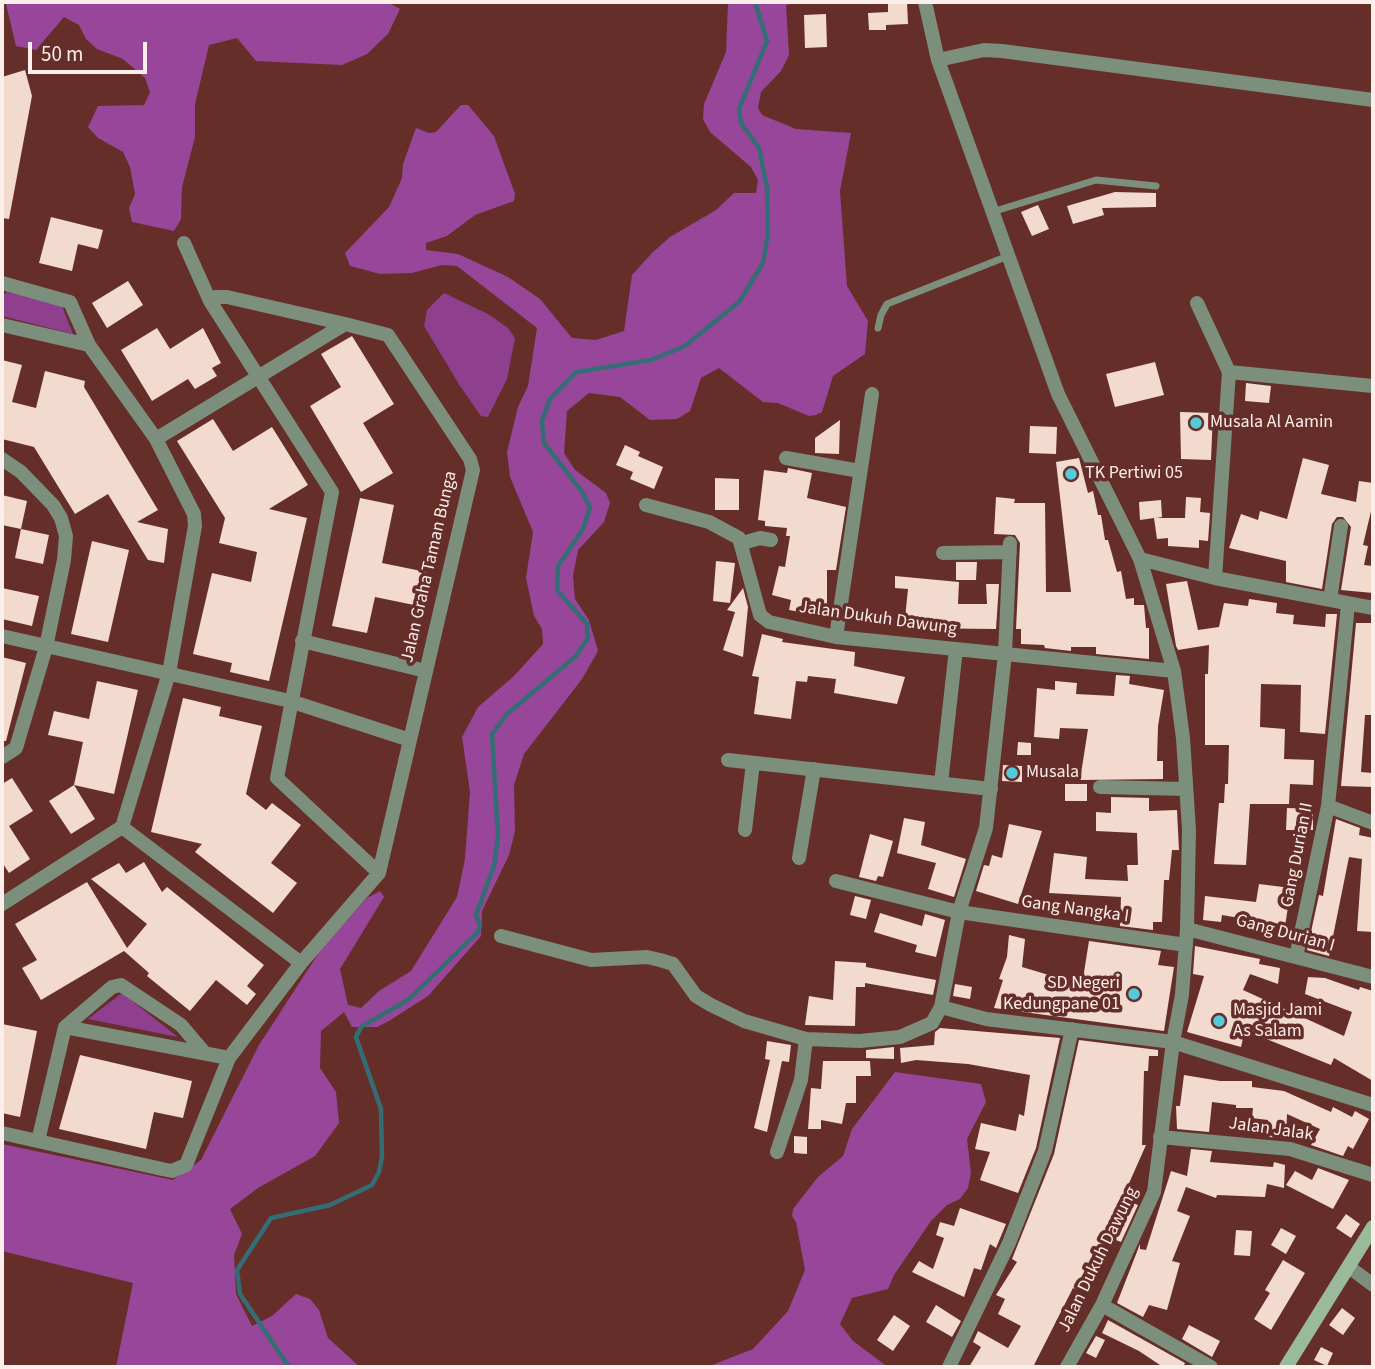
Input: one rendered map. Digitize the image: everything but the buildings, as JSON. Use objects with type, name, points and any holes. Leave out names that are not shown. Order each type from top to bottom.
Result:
[{"type":"main road","points":[[1286,1367],[1373,1227]]},
{"type":"street","name":"Jalan Dukuh Dawung","points":[[925,2],[938,60],[1058,394],[1140,559],[1174,671],[1189,830],[1187,929],[1182,995],[1173,1042],[1154,1192],[1102,1306],[1067,1367]]},
{"type":"street","points":[[938,60],[984,50],[1002,51],[1373,100]]},
{"type":"street","points":[[184,243],[210,302],[332,492],[289,701],[276,774],[278,781],[379,873]]},
{"type":"street","points":[[2,283],[68,300],[89,345],[156,439],[194,514],[195,526],[169,673],[122,827],[2,904]]},
{"type":"street","name":"Jalan Graha Taman Bunga","points":[[2,1133],[162,1169],[179,1169],[186,1165],[229,1058],[301,963],[379,873],[472,464],[388,335],[227,297],[216,297],[210,302]]},
{"type":"street","points":[[1197,303],[1228,372],[1215,578]]},
{"type":"street","points":[[156,439],[345,324]]},
{"type":"street","points":[[2,325],[89,345]]},
{"type":"street","points":[[1228,372],[1373,386]]},
{"type":"street","points":[[836,637],[872,394]]},
{"type":"street","points":[[786,458],[860,471]]},
{"type":"street","points":[[2,459],[21,472],[53,505],[61,518],[66,536],[64,560],[46,647],[16,748],[2,757]]},
{"type":"street","points":[[646,505],[709,522],[734,533],[743,543],[760,538],[771,540]]},
{"type":"street","points":[[1330,600],[1341,526]]},
{"type":"street","name":"Jalan Dukuh Dawung","points":[[743,543],[761,618],[836,637],[1174,671]]},
{"type":"street","points":[[500,936],[591,960],[648,957],[673,964],[696,996],[711,1005],[744,1021],[806,1039],[860,1041],[900,1037],[917,1032],[932,1023],[941,1007],[959,912],[986,828],[1005,654],[1010,548],[943,553]]},
{"type":"street","points":[[1140,559],[1215,578],[1373,608]]},
{"type":"street","name":"Gang Durian II","points":[[1296,957],[1328,806],[1348,604]]},
{"type":"street","points":[[2,636],[289,701],[410,740]]},
{"type":"street","points":[[302,640],[426,671]]},
{"type":"street","points":[[941,783],[956,649]]},
{"type":"street","points":[[728,760],[991,789]]},
{"type":"street","points":[[745,830],[753,763]]},
{"type":"street","points":[[799,858],[814,769]]},
{"type":"street","points":[[1100,787],[1186,789]]},
{"type":"street","points":[[1328,806],[1373,823]]},
{"type":"street","points":[[122,827],[301,963]]},
{"type":"street","points":[[836,881],[959,912]]},
{"type":"street","name":"Gang Nangka I","points":[[959,912],[1186,945]]},
{"type":"street","name":"Gang Durian I","points":[[1187,929],[1373,977]]},
{"type":"street","points":[[38,1141],[65,1027],[112,987],[121,985],[181,1025],[204,1051]]},
{"type":"street","points":[[941,1007],[986,1019],[1173,1042],[1373,1105]]},
{"type":"street","points":[[65,1027],[204,1051],[229,1058]]},
{"type":"street","points":[[949,1367],[1009,1243],[1045,1151],[1072,1029]]},
{"type":"street","points":[[777,1152],[801,1080],[806,1039]]},
{"type":"street","name":"Jalan Jalak","points":[[1160,1137],[1290,1149],[1373,1175]]},
{"type":"street","points":[[1349,1267],[1373,1285]]},
{"type":"street","points":[[1102,1306],[1211,1367]]},
{"type":"lane","points":[[992,212],[1096,180],[1156,186]]},
{"type":"lane","points":[[878,328],[887,304],[1008,256]]},
{"type":"shaded area","points":[[387,2],[400,9],[388,34],[367,54],[342,65],[256,61],[237,38],[209,45],[195,104],[195,137],[182,187],[181,219],[174,231],[132,222],[129,208],[135,194],[130,167],[123,152],[98,138],[88,127],[98,106],[144,105],[150,92],[145,78],[123,59],[97,49],[86,39],[79,25],[64,17],[36,50],[16,46],[6,4],[2,3]]},
{"type":"shaded area","points":[[728,2],[798,2],[786,5],[789,55],[781,71],[761,92],[758,108],[762,115],[796,129],[851,133],[840,191],[847,286],[868,321],[865,354],[833,376],[822,412],[816,415],[809,416],[778,403],[763,402],[719,368],[701,378],[690,411],[677,419],[650,420],[620,397],[589,393],[567,411],[564,453],[575,470],[606,493],[610,503],[604,522],[578,550],[573,576],[575,599],[589,620],[598,651],[582,679],[524,754],[514,785],[515,831],[509,855],[482,911],[481,936],[428,996],[389,1021],[377,1027],[352,1027],[344,1012],[321,1031],[320,1068],[336,1092],[339,1123],[315,1156],[258,1188],[230,1209],[242,1234],[234,1255],[236,1294],[252,1326],[272,1316],[296,1294],[310,1299],[319,1310],[328,1338],[360,1367],[116,1367],[133,1283],[2,1251],[2,1144],[173,1180],[201,1160],[259,1045],[320,951],[367,898],[380,891],[384,897],[340,969],[348,1005],[361,1008],[379,991],[411,971],[457,897],[465,859],[470,792],[462,737],[478,707],[514,676],[543,644],[542,629],[534,616],[526,578],[533,532],[510,477],[507,452],[518,407],[528,386],[537,328],[457,266],[442,265],[412,273],[380,274],[350,266],[345,253],[389,207],[402,178],[403,164],[416,128],[429,133],[436,132],[461,105],[468,105],[494,136],[515,194],[514,201],[475,215],[447,236],[426,243],[426,250],[458,254],[508,277],[540,299],[572,338],[596,340],[624,331],[632,275],[652,253],[670,237],[716,210],[734,193],[756,193],[758,180],[751,167],[710,132],[703,119],[704,104],[726,52]]},
{"type":"shaded area","points":[[7,292],[62,306],[73,334],[2,316],[2,296]]},
{"type":"shaded area","points":[[444,293],[488,314],[508,328],[515,338],[507,379],[488,417],[481,416],[424,326],[427,310]]},
{"type":"shaded area","points":[[122,993],[178,1037],[88,1019]]},
{"type":"shaded area","points":[[895,1072],[981,1084],[986,1102],[967,1139],[971,1173],[968,1188],[960,1199],[947,1205],[931,1221],[894,1275],[888,1289],[852,1298],[840,1324],[853,1341],[888,1367],[707,1367],[753,1349],[788,1311],[805,1270],[796,1222],[792,1216],[793,1209],[818,1177],[843,1156],[852,1129]]},
{"type":"waterway","points":[[289,1367],[240,1294],[237,1270],[271,1218],[330,1205],[372,1185],[379,1172],[382,1157],[381,1109],[356,1037],[361,1027],[408,1000],[477,933],[480,926],[476,915],[494,866],[498,837],[492,734],[507,714],[576,656],[588,638],[587,624],[557,590],[558,566],[583,529],[590,508],[583,493],[544,443],[542,421],[550,399],[576,372],[651,360],[685,346],[740,301],[763,263],[768,233],[767,188],[759,148],[741,123],[739,109],[767,41],[755,2]]},
{"type":"place","name":"Musala Al Aamin","points":[[1196,423]]},
{"type":"place","name":"TK Pertiwi 05","points":[[1071,474]]},
{"type":"place","name":"Musala","points":[[1012,773]]},
{"type":"place","name":"SD Negeri Kedungpane 01","points":[[1134,994]]},
{"type":"place","name":"Masjid Jami As Salam","points":[[1219,1021]]}]
